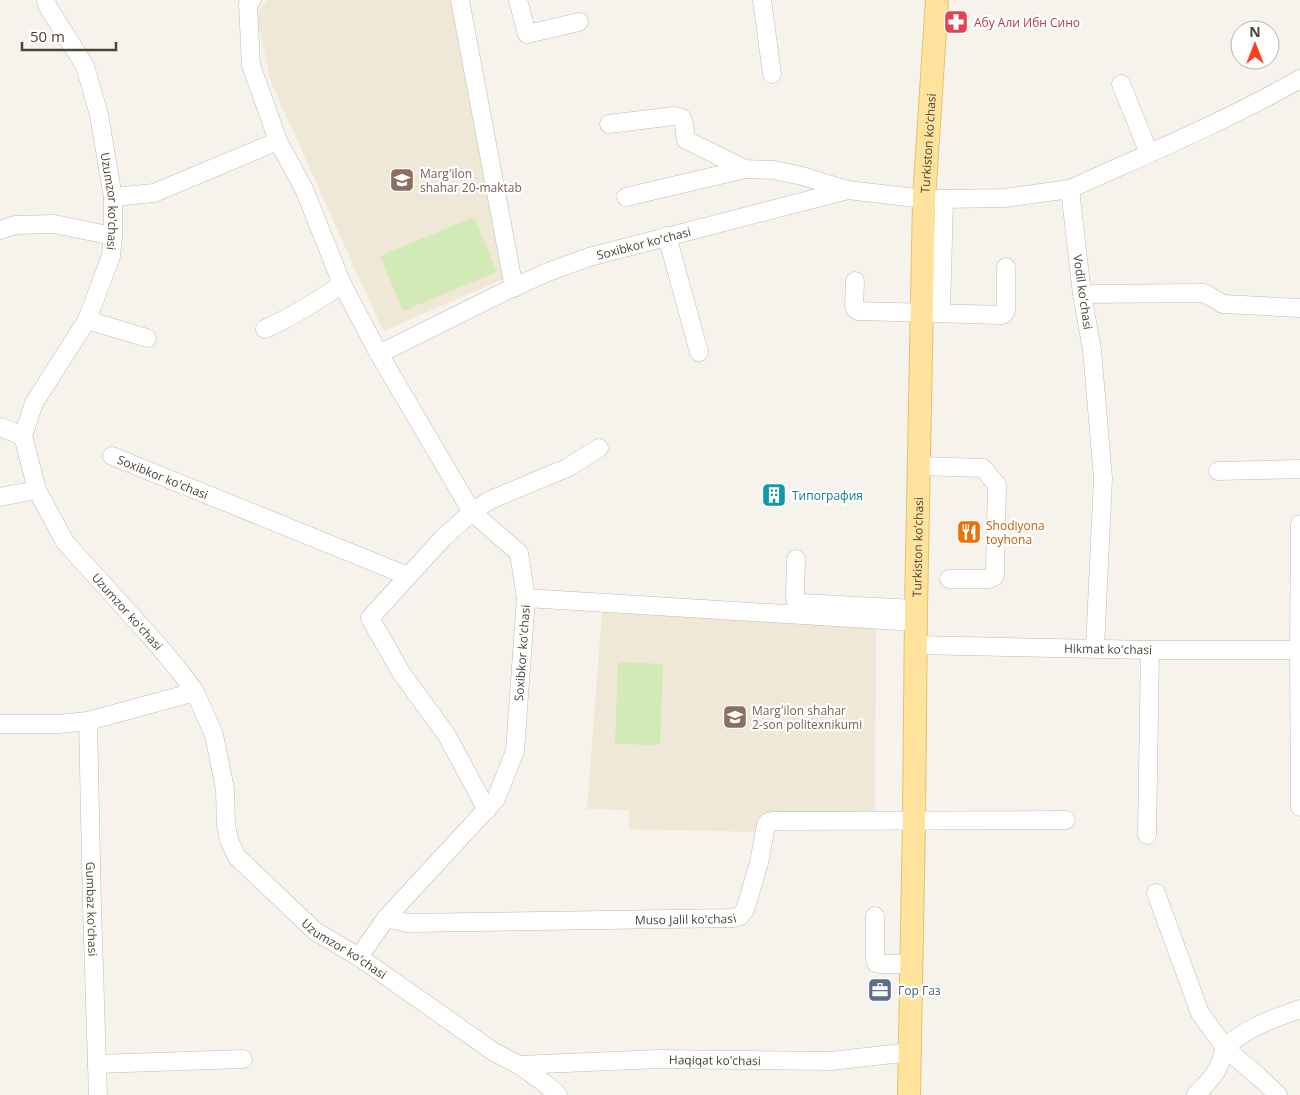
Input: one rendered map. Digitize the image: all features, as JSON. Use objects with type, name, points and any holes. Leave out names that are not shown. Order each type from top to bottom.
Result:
[{"type":"main road","name":"Turkiston ko’chasi","points":[[909,1095],[919,466],[931,313],[937,0]]},
{"type":"street","name":"Uzumzor ko'chasi","points":[[46,0],[48,8],[85,66],[99,115],[113,197],[113,236],[111,256],[87,320],[34,403],[23,436],[37,490],[65,542],[182,672],[195,692],[214,735],[225,789],[226,825],[229,840],[237,857],[315,931],[359,957],[494,1052],[519,1065],[558,1095]]},
{"type":"street","name":"Soxibkor ko'chasi","points":[[252,0],[248,4],[252,65],[278,141],[304,189],[342,284],[378,354],[472,512],[519,553],[526,598],[515,751],[496,799],[386,918],[359,957]]},
{"type":"street","points":[[460,0],[514,288]]},
{"type":"street","points":[[518,0],[527,34],[579,22]]},
{"type":"street","points":[[762,0],[772,74]]},
{"type":"street","points":[[1070,189],[1172,144],[1268,97],[1300,79]]},
{"type":"street","points":[[1121,84],[1150,153]]},
{"type":"street","points":[[609,124],[674,116],[682,118],[686,140],[745,169]]},
{"type":"street","points":[[113,197],[154,193],[278,141]]},
{"type":"street","points":[[626,198],[745,169],[774,170],[802,176],[848,190]]},
{"type":"street","name":"Soxibkor ko'chasi","points":[[378,354],[548,272],[590,257],[848,190],[934,199],[1004,198],[1070,189]]},
{"type":"street","name":"Vodil koʻchasi","points":[[1070,189],[1082,294],[1092,350],[1103,478],[1095,648]]},
{"type":"street","points":[[0,230],[14,225],[54,224],[113,236]]},
{"type":"street","points":[[667,236],[699,352]]},
{"type":"street","points":[[855,281],[854,306],[858,311],[1002,315],[1006,310],[1006,268]]},
{"type":"street","points":[[265,329],[289,318],[342,284]]},
{"type":"street","points":[[1082,294],[1204,293],[1223,304],[1300,307],[1300,321]]},
{"type":"street","points":[[87,320],[147,338]]},
{"type":"street","points":[[0,427],[23,436]]},
{"type":"street","points":[[487,810],[446,734],[402,674],[370,618],[443,538],[472,512],[490,500],[566,468],[599,448]]},
{"type":"street","name":"Soxibkor ko'chasi","points":[[112,456],[408,576]]},
{"type":"street","points":[[919,466],[983,468],[997,485],[994,577],[990,579],[949,579]]},
{"type":"street","points":[[1218,471],[1300,469]]},
{"type":"street","points":[[0,497],[37,490]]},
{"type":"street","points":[[1300,524],[1300,808]]},
{"type":"street","points":[[796,559],[796,601],[916,615]]},
{"type":"street","points":[[526,598],[916,615]]},
{"type":"street","name":"Hikmat koʻchasi","points":[[916,644],[1150,650],[1300,650]]},
{"type":"street","points":[[1147,835],[1150,650]]},
{"type":"street","points":[[0,724],[59,724],[88,721],[195,692]]},
{"type":"street","name":"Gumbaz ko'chasi","points":[[88,721],[98,1095]]},
{"type":"street","points":[[914,820],[1066,820]]},
{"type":"street","name":"Muso Jalil ko'chasi","points":[[386,918],[408,923],[733,918],[740,916],[745,910],[768,822],[914,820]]},
{"type":"street","points":[[1156,893],[1200,1012],[1226,1049],[1278,1095]]},
{"type":"street","points":[[876,916],[876,963],[912,964]]},
{"type":"street","points":[[1196,1095],[1210,1080],[1219,1067],[1226,1049],[1239,1035],[1271,1020],[1300,1010]]},
{"type":"street","name":"Haqiqat ko'chasi","points":[[519,1065],[658,1059],[831,1061],[910,1052]]},
{"type":"street","points":[[97,1064],[243,1059]]},
{"type":"shaded area","name":"Marg'ilon shahar 20-maktab","points":[[267,0],[456,0],[508,277],[383,331],[271,82],[256,14]]},
{"type":"shaded area","name":"Margʻilon shahar 2-son politexnikumi","points":[[602,611],[876,625],[875,816],[761,814],[756,832],[629,829],[629,810],[587,809]]},
{"type":"green space","points":[[474,217],[497,272],[403,311],[380,256]]},
{"type":"green space","points":[[618,662],[663,664],[660,745],[615,744]]},
{"type":"place","name":"Абу Али Ибн Сино","points":[[956,22]]},
{"type":"place","name":"Marg'ilon shahar 20-maktab","points":[[402,180]]},
{"type":"place","name":"Типография","points":[[774,495]]},
{"type":"place","name":"Shodiyona toyhona","points":[[969,532]]},
{"type":"place","name":"Margʻilon shahar 2-son politexnikumi","points":[[735,717]]},
{"type":"place","name":"Гор Газ","points":[[880,990]]}]
